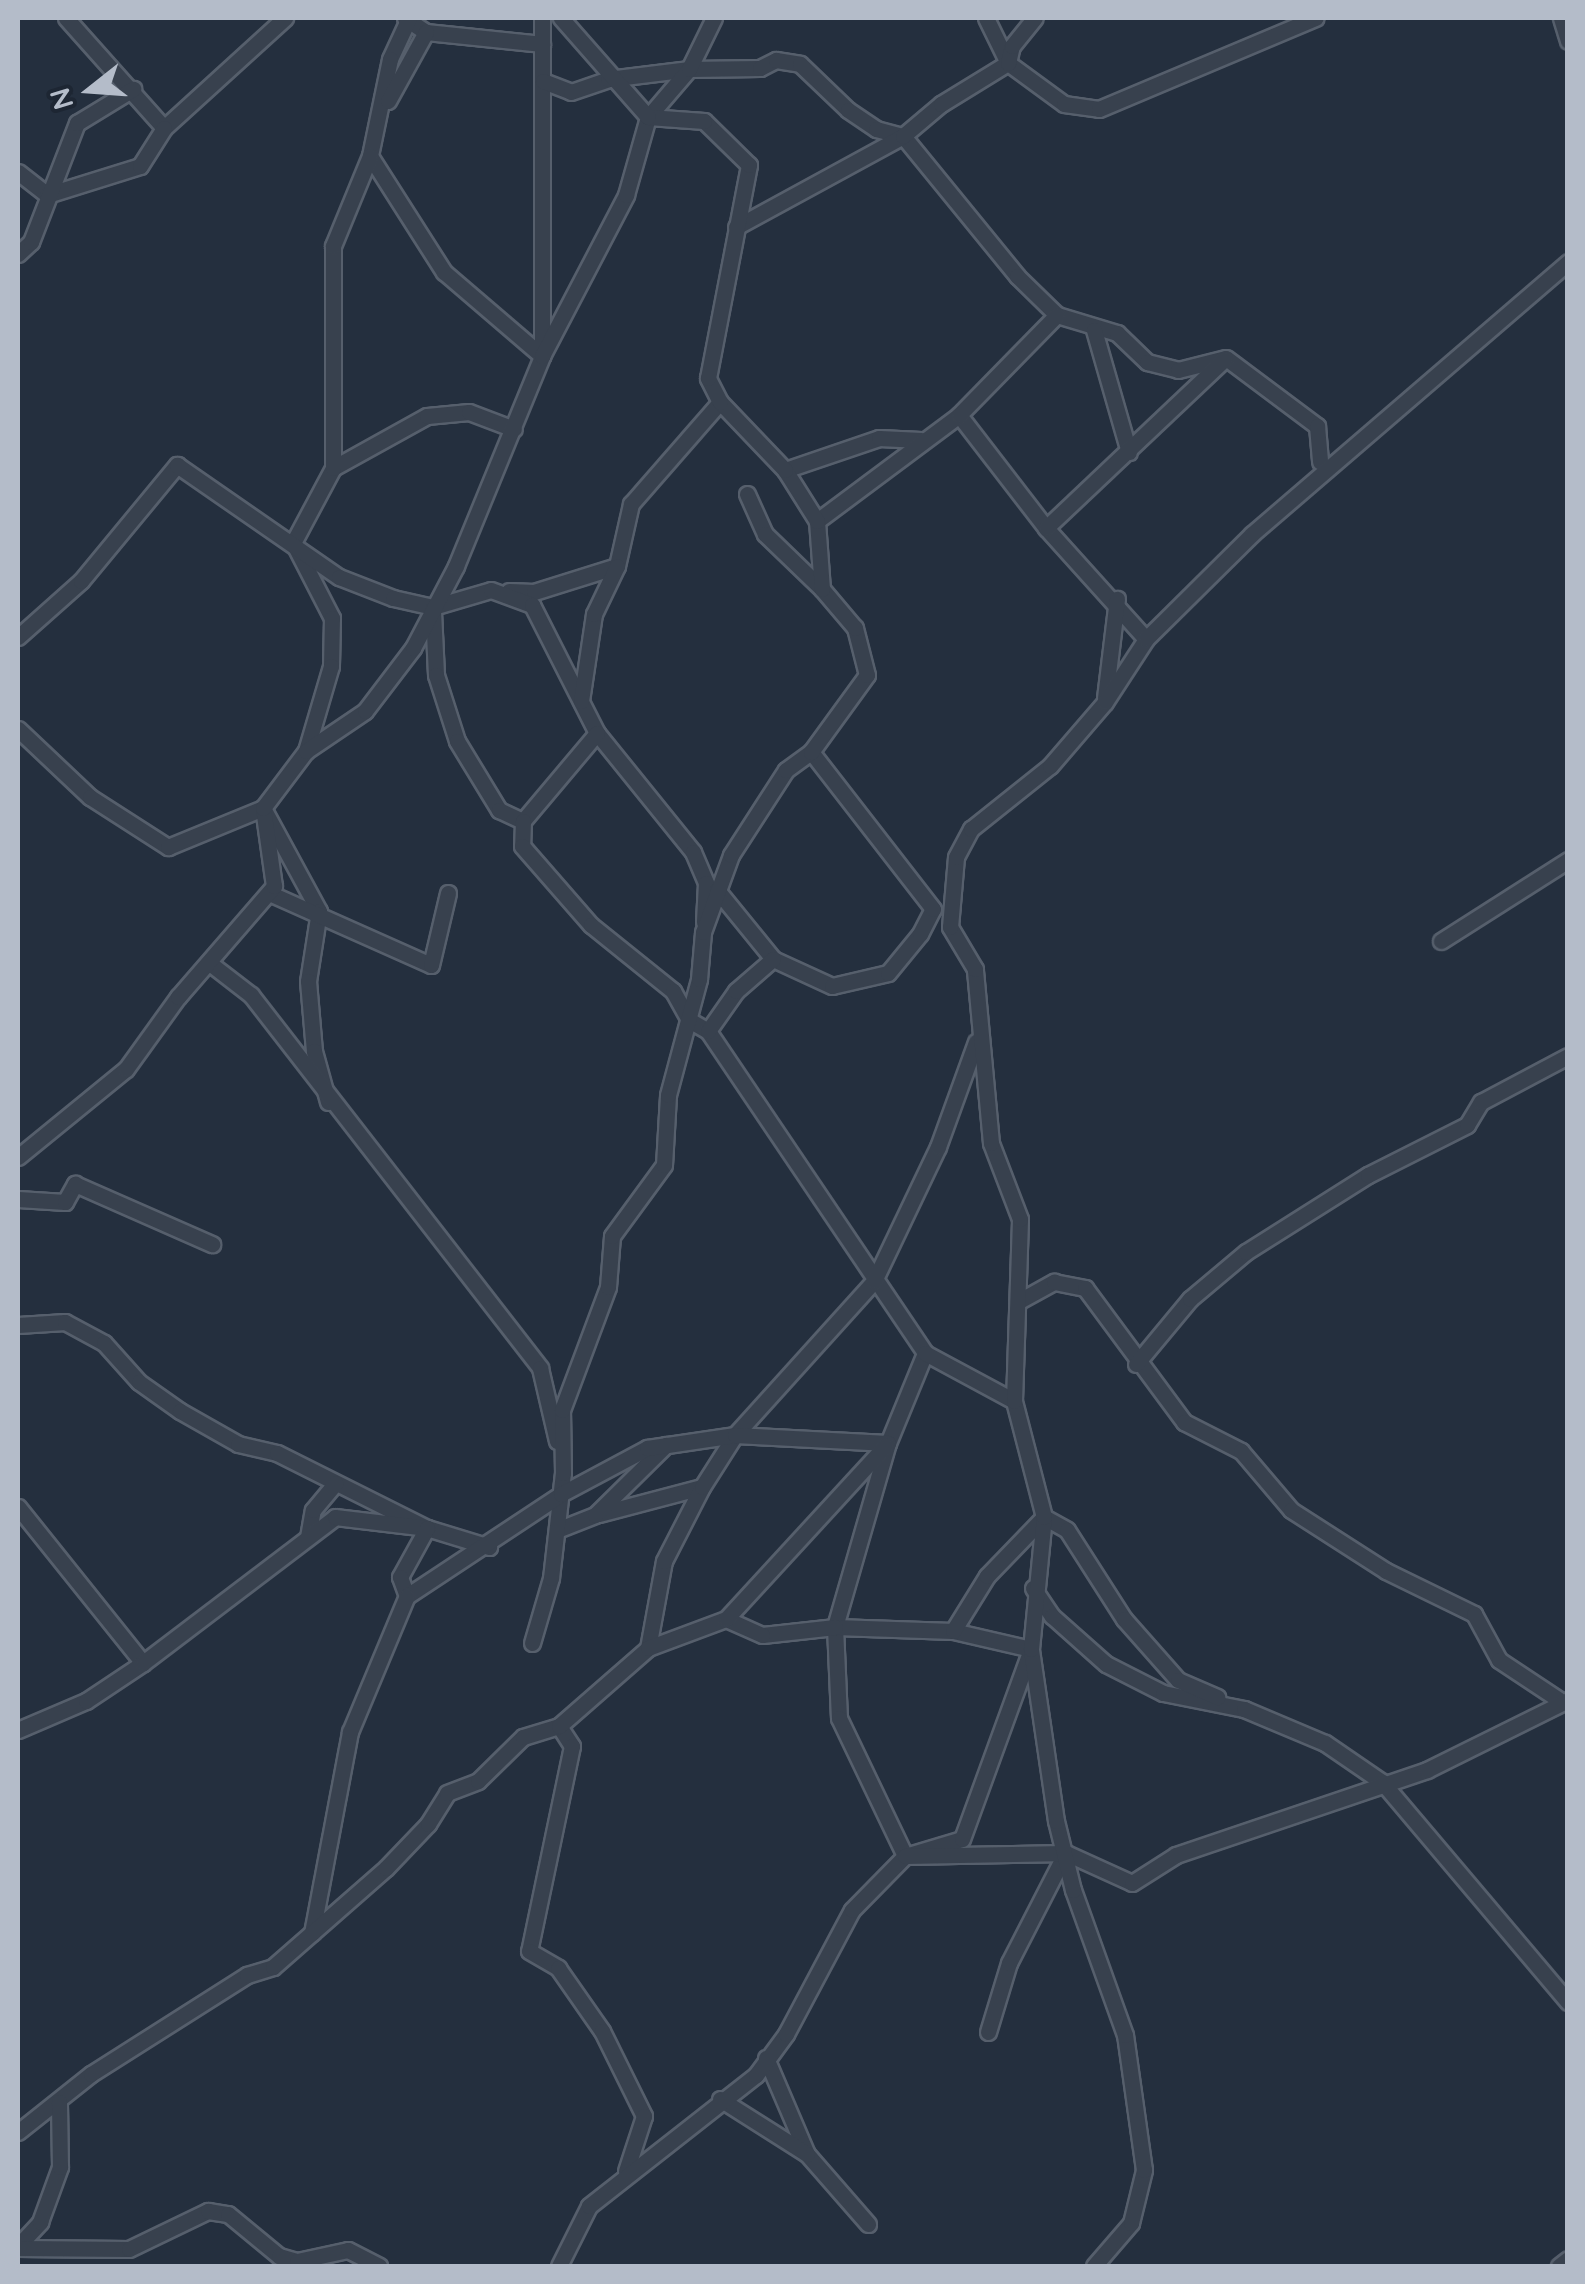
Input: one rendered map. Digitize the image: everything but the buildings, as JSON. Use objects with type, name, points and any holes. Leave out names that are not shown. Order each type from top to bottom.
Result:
[{"type":"street","points":[[66,18],[164,128]]},
{"type":"street","points":[[46,195],[140,166],[164,128],[285,18]]},
{"type":"street","points":[[293,543],[333,468],[333,246],[370,156],[383,109],[390,59],[408,18],[426,32],[542,44]]},
{"type":"street","points":[[542,18],[542,356]]},
{"type":"street","points":[[561,18],[608,79],[648,117],[704,121],[749,164],[709,349],[708,378],[720,402],[786,470],[818,521],[822,589]]},
{"type":"street","points":[[18,729],[90,797],[168,847],[263,808],[306,751],[365,711],[403,663],[433,607],[514,429],[542,356],[626,195],[648,117],[689,69],[714,18]]},
{"type":"street","points":[[986,18],[1008,64],[1064,104],[1100,109],[1316,18]]},
{"type":"street","points":[[736,227],[903,136],[941,104],[1008,64],[1012,46],[1035,18]]},
{"type":"street","points":[[1562,18],[1568,41]]},
{"type":"street","points":[[383,109],[426,32]]},
{"type":"street","points":[[542,81],[571,92],[608,79],[689,69],[760,68],[776,60],[800,64],[848,110],[876,129],[903,136],[1017,276],[1057,314],[1094,330],[1117,333],[1147,362],[1178,370],[1226,358]]},
{"type":"street","points":[[18,254],[32,242],[46,195],[77,123],[133,89]]},
{"type":"street","points":[[370,156],[444,272],[542,356]]},
{"type":"street","points":[[18,172],[46,195]]},
{"type":"street","points":[[950,927],[956,858],[971,828],[1050,766],[1105,702],[1146,639],[1252,534],[1568,262]]},
{"type":"street","points":[[818,521],[959,415],[1057,314]]},
{"type":"street","points":[[1094,330],[1130,452]]},
{"type":"street","points":[[1046,528],[1226,358]]},
{"type":"street","points":[[1226,358],[1318,426],[1320,462]]},
{"type":"street","points":[[581,701],[594,614],[617,566],[631,504],[720,402]]},
{"type":"street","points":[[333,468],[427,416],[469,412],[514,429]]},
{"type":"street","points":[[959,415],[1046,528],[1117,600],[1146,639]]},
{"type":"street","points":[[786,470],[879,438],[922,440]]},
{"type":"street","points":[[18,637],[93,568],[178,465],[339,577],[433,607],[491,590],[534,592],[617,566]]},
{"type":"street","points":[[704,932],[731,855],[786,770],[811,752],[867,675],[855,628],[822,589],[765,534],[747,494]]},
{"type":"street","points":[[293,543],[332,618],[332,666],[306,751]]},
{"type":"street","points":[[491,590],[532,605],[597,733],[676,828],[706,882],[721,892],[774,959],[832,986],[866,983],[888,974],[933,909]]},
{"type":"street","points":[[1105,702],[1117,600]]},
{"type":"street","points":[[433,607],[436,675],[457,741],[500,810],[523,820]]},
{"type":"street","points":[[597,733],[523,820],[522,846],[531,861],[591,925],[673,991],[689,1020],[708,1031],[925,1354],[1014,1400]]},
{"type":"street","points":[[811,752],[950,927],[976,968],[977,1039],[991,1142],[1020,1220],[1022,1300],[1014,1400],[1044,1517],[1033,1588],[1031,1649],[1066,1853],[1125,2036],[1144,2170],[1131,2223],[1094,2266]]},
{"type":"street","points":[[18,1158],[126,1069],[178,997],[212,966],[274,886],[263,808]]},
{"type":"street","points":[[263,808],[319,911],[308,981],[314,1051],[328,1102]]},
{"type":"street","points":[[1441,941],[1568,860]]},
{"type":"street","points":[[532,1644],[557,1530],[562,1410],[608,1286],[612,1236],[664,1165],[673,1065],[689,1020],[704,932],[706,882]]},
{"type":"street","points":[[269,893],[319,911],[431,965],[448,893]]},
{"type":"street","points":[[708,1031],[736,991],[774,959]]},
{"type":"street","points":[[212,966],[251,995],[328,1102],[540,1368],[560,1450]]},
{"type":"street","points":[[648,1648],[664,1561],[702,1487],[735,1435],[874,1281],[938,1147],[977,1039]]},
{"type":"street","points":[[1136,1364],[1190,1299],[1246,1252],[1368,1175],[1467,1125],[1481,1102],[1568,1056]]},
{"type":"street","points":[[18,1200],[64,1202],[75,1184],[212,1244]]},
{"type":"street","points":[[1022,1300],[1054,1282],[1085,1288],[1136,1364],[1184,1422],[1240,1451],[1291,1510],[1386,1572],[1474,1614],[1499,1660],[1563,1700]]},
{"type":"street","points":[[18,1325],[66,1322],[104,1343],[139,1382],[238,1444],[277,1453],[427,1528],[489,1547]]},
{"type":"street","points":[[904,1856],[839,1718],[835,1627],[888,1443],[925,1354]]},
{"type":"street","points":[[312,1933],[350,1732],[407,1596],[489,1547],[561,1494],[647,1448],[735,1435],[888,1443]]},
{"type":"street","points":[[18,2132],[91,2074],[247,1975],[273,1967],[407,1846],[446,1793],[478,1781],[522,1737],[558,1726],[648,1648],[726,1619],[888,1443]]},
{"type":"street","points":[[595,1514],[666,1446]]},
{"type":"street","points":[[308,1538],[313,1510],[336,1483]]},
{"type":"street","points":[[557,1530],[595,1514],[702,1487]]},
{"type":"street","points":[[18,1508],[143,1663]]},
{"type":"street","points":[[18,1730],[86,1701],[143,1663],[334,1517],[427,1528]]},
{"type":"street","points":[[953,1631],[977,1588],[1044,1517]]},
{"type":"street","points":[[1044,1517],[1066,1530],[1124,1620],[1178,1680],[1325,1742],[1382,1782],[1568,2002]]},
{"type":"street","points":[[407,1596],[400,1577],[427,1528]]},
{"type":"street","points":[[1033,1588],[1052,1616],[1106,1664],[1163,1693],[1244,1709]]},
{"type":"street","points":[[726,1619],[762,1635],[835,1627],[953,1631],[1031,1649]]},
{"type":"street","points":[[559,2266],[589,2206],[626,2171],[756,2075],[800,2010],[852,1910],[904,1856],[962,1838],[1031,1649]]},
{"type":"street","points":[[904,1856],[1066,1853],[1132,1884],[1176,1855],[1289,1821],[1382,1782],[1427,1770],[1563,1700]]},
{"type":"street","points":[[558,1726],[572,1746],[529,1951],[558,1968],[644,2116],[626,2171]]},
{"type":"street","points":[[988,2032],[1010,1962],[1056,1884],[1066,1853]]},
{"type":"street","points":[[766,2058],[806,2154]]},
{"type":"street","points":[[720,2100],[806,2154],[868,2224]]},
{"type":"street","points":[[18,2247],[40,2222],[60,2166],[58,2102]]},
{"type":"street","points":[[18,2247],[129,2249],[208,2211],[228,2214],[279,2256],[297,2260],[348,2250],[378,2266]]},
{"type":"street","points":[[1559,2266],[1568,2260]]}]
